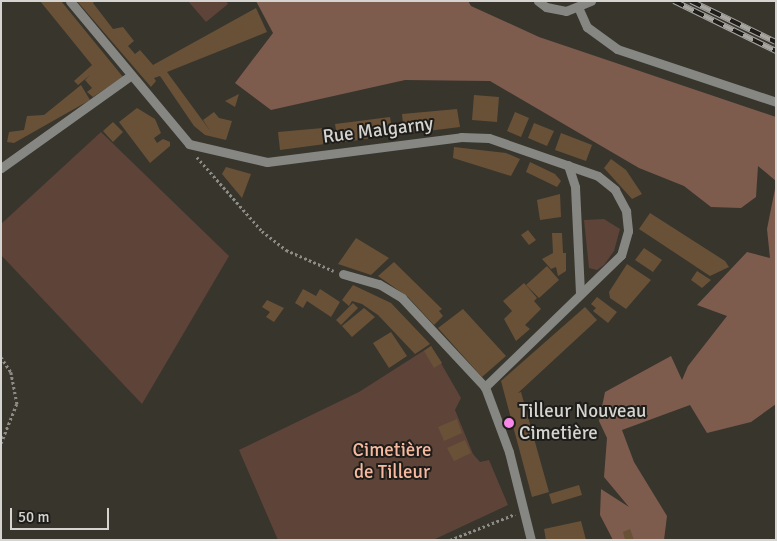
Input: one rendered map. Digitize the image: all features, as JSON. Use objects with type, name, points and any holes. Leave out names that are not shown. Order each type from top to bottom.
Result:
[{"type":"street","points":[[70,1],[130,76],[189,144]]},
{"type":"street","points":[[538,1],[546,7],[566,11],[590,1]]},
{"type":"street","points":[[578,7],[587,27],[617,49],[776,102]]},
{"type":"street","points":[[1,168],[130,76]]},
{"type":"street","name":"Rue Malgarny","points":[[189,144],[267,162],[461,137],[489,138],[598,176],[615,190],[626,211],[628,231],[621,255],[485,387]]},
{"type":"street","points":[[568,165],[575,187],[580,293]]},
{"type":"street","points":[[343,274],[379,284],[402,298],[485,387],[492,398],[531,540]]},
{"type":"path","points":[[189,144],[262,231],[312,263],[343,274]]},
{"type":"path","points":[[1,357],[12,372],[17,404],[1,444]]},
{"type":"path","points":[[450,540],[524,510]]},
{"type":"green space","points":[[188,1],[226,1],[228,4],[206,22]]},
{"type":"green space","points":[[101,132],[229,256],[142,404],[1,255],[1,224]]},
{"type":"green space","points":[[604,219],[620,229],[614,251],[604,265],[597,270],[589,268],[584,220]]},
{"type":"green space","name":"Cimetière de Tilleur","points":[[431,346],[461,398],[455,410],[473,454],[480,462],[489,460],[508,505],[433,540],[278,540],[239,450],[359,392]]},
{"type":"shaded area","points":[[256,1],[468,1],[471,6],[539,37],[776,117],[776,181],[758,166],[756,197],[741,208],[711,207],[684,186],[639,168],[490,81],[405,80],[271,110],[235,83],[273,33]]},
{"type":"shaded area","points":[[776,184],[776,404],[751,422],[707,433],[690,405],[622,430],[634,462],[667,516],[664,540],[613,540],[600,515],[601,489],[629,507],[604,477],[607,438],[599,421],[605,392],[671,356],[682,380],[688,366],[727,316],[697,305],[747,252],[770,258],[767,229]]},
{"type":"building","points":[[40,1],[61,1],[123,77],[93,97],[87,92],[92,88],[85,80],[90,75],[78,85],[74,81],[92,65]]},
{"type":"building","points":[[77,1],[95,1],[93,3],[113,29],[123,27],[134,41],[128,46],[135,54],[140,50],[153,65],[256,8],[267,32],[167,72],[211,132],[203,120],[214,112],[219,118],[232,121],[226,140],[205,135],[194,126],[160,76],[154,78],[156,81],[151,87]]},
{"type":"building","points":[[81,85],[90,100],[14,143],[7,142],[9,132],[24,130],[27,116],[44,115]]},
{"type":"building","points":[[239,94],[235,107],[225,101]]},
{"type":"building","points":[[474,95],[499,97],[497,122],[472,120]]},
{"type":"building","points":[[137,108],[155,119],[161,133],[154,138],[157,143],[163,139],[170,142],[170,146],[150,163],[119,122]]},
{"type":"building","points":[[457,109],[460,127],[404,134],[402,114]]},
{"type":"building","points":[[515,112],[529,118],[521,137],[507,131]]},
{"type":"building","points":[[390,117],[393,135],[338,143],[335,124]]},
{"type":"building","points":[[113,122],[123,132],[113,142],[103,131]]},
{"type":"building","points":[[534,123],[554,131],[547,146],[528,138]]},
{"type":"building","points":[[323,128],[325,144],[280,150],[278,132]]},
{"type":"building","points":[[561,133],[592,145],[586,161],[555,150]]},
{"type":"building","points":[[454,147],[506,153],[520,159],[511,176],[453,158]]},
{"type":"building","points":[[611,159],[626,170],[642,194],[632,199],[604,168]]},
{"type":"building","points":[[530,162],[555,174],[561,181],[557,187],[526,172]]},
{"type":"building","points":[[226,167],[251,174],[242,198],[222,174]]},
{"type":"building","points":[[560,194],[561,217],[540,220],[537,200]]},
{"type":"building","points":[[650,213],[725,261],[729,267],[710,276],[639,229]]},
{"type":"building","points":[[528,230],[536,240],[529,245],[521,235]]},
{"type":"building","points":[[552,233],[562,233],[563,253],[566,253],[566,271],[558,276],[556,267],[551,269],[542,259],[553,253]]},
{"type":"building","points":[[356,238],[389,258],[371,275],[338,264]]},
{"type":"building","points":[[644,248],[662,260],[653,272],[635,260]]},
{"type":"building","points":[[394,262],[442,309],[439,311],[443,316],[434,325],[408,297],[378,276]]},
{"type":"building","points":[[627,264],[651,280],[626,309],[610,298],[609,292]]},
{"type":"building","points":[[547,266],[559,280],[539,298],[526,285]]},
{"type":"building","points":[[697,271],[711,280],[702,288],[691,280]]},
{"type":"building","points":[[524,283],[537,298],[534,301],[541,309],[525,325],[530,329],[516,341],[504,319],[512,311],[503,301]]},
{"type":"building","points":[[353,285],[391,303],[430,344],[415,354],[378,315],[362,304],[352,301],[349,306],[342,300]]},
{"type":"building","points":[[303,289],[316,296],[320,289],[340,302],[331,317],[307,301],[303,308],[295,303]]},
{"type":"building","points":[[597,297],[617,312],[608,323],[593,311],[596,308],[591,304]]},
{"type":"building","points":[[267,300],[284,308],[274,322],[266,317],[270,312],[262,307]]},
{"type":"building","points":[[353,303],[358,308],[341,325],[336,320]]},
{"type":"building","points":[[585,307],[597,320],[518,393],[521,392],[549,492],[532,497],[501,381]]},
{"type":"building","points":[[364,308],[375,317],[352,337],[342,326]]},
{"type":"building","points":[[463,309],[506,356],[482,377],[438,328]]},
{"type":"building","points":[[391,332],[407,356],[389,368],[373,343]]},
{"type":"building","points":[[431,346],[442,363],[434,368],[424,351]]},
{"type":"building","points":[[457,419],[462,433],[444,441],[438,427]]},
{"type":"building","points":[[465,440],[471,453],[454,461],[447,448]]},
{"type":"building","points":[[579,485],[582,495],[552,504],[549,494]]},
{"type":"building","points":[[581,521],[586,540],[546,540],[544,529]]},
{"type":"building","points":[[630,529],[634,540],[625,540],[623,532]]},
{"type":"railway","points":[[674,1],[776,51]]},
{"type":"railway","points":[[691,1],[776,42]]},
{"type":"place","name":"Tilleur Nouveau Cimetière","points":[[509,423]]}]
